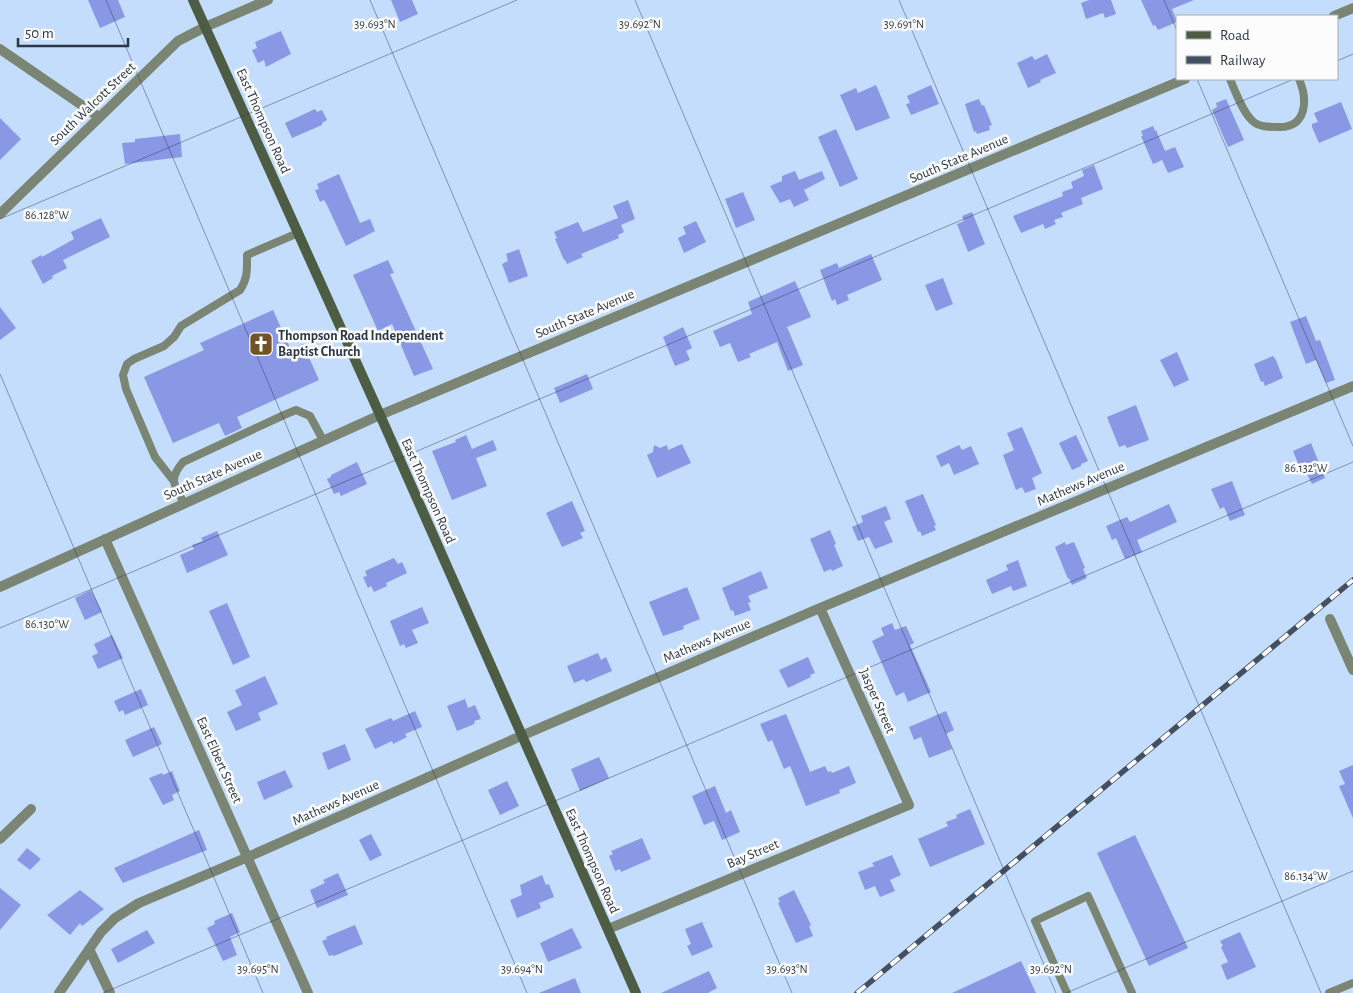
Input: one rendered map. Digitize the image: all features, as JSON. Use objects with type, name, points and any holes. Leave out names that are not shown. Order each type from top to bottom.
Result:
[{"type":"main road","name":"East Thompson Road","points":[[193,0],[380,415],[636,993]]},
{"type":"street","name":"South Walcott Street","points":[[0,214],[178,41],[205,27],[268,0]]},
{"type":"street","points":[[1336,15],[1353,8]]},
{"type":"street","points":[[0,49],[99,118]]},
{"type":"street","name":"South State Avenue","points":[[0,587],[380,415],[1183,80]]},
{"type":"street","name":"Mathews Avenue","points":[[59,993],[89,948],[110,922],[139,903],[820,608],[1353,386]]},
{"type":"street","name":"East Elbert Street","points":[[105,539],[308,993]]},
{"type":"street","name":"Jasper Street","points":[[820,608],[908,804]]},
{"type":"street","points":[[1330,619],[1353,670]]},
{"type":"street","name":"Bay Street","points":[[608,929],[908,804]]},
{"type":"street","points":[[0,839],[31,809]]},
{"type":"street","points":[[89,948],[110,993]]},
{"type":"lane","points":[[1230,80],[1238,99],[1254,123],[1267,127],[1288,128],[1295,124],[1304,112],[1304,92],[1300,80]]},
{"type":"lane","points":[[184,503],[173,480],[155,457],[126,389],[123,375],[127,364],[164,346],[181,326],[240,290],[246,281],[248,271],[247,255],[298,233]]},
{"type":"lane","points":[[173,480],[175,472],[183,462],[296,410],[310,416],[323,440]]},
{"type":"lane","points":[[1067,993],[1035,921],[1088,896],[1132,993]]},
{"type":"lane","points":[[1329,993],[1353,982]]},
{"type":"building","points":[[88,0],[118,0],[125,17],[100,28]]},
{"type":"building","points":[[391,0],[412,0],[418,14],[400,22]]},
{"type":"building","points":[[1089,0],[1111,0],[1116,14],[1105,18],[1103,13],[1086,19],[1081,3]]},
{"type":"building","points":[[1141,0],[1194,0],[1172,9],[1176,22],[1158,30],[1155,25],[1153,26]]},
{"type":"building","points":[[281,31],[291,54],[266,67],[264,60],[258,63],[252,50],[257,48],[255,42]]},
{"type":"building","points":[[1047,54],[1056,73],[1028,88],[1017,63],[1032,56],[1035,60]]},
{"type":"building","points":[[876,85],[890,118],[856,131],[840,95],[856,88],[858,93]]},
{"type":"building","points":[[931,85],[939,104],[911,115],[906,104],[910,103],[907,96]]},
{"type":"building","points":[[979,99],[982,106],[984,105],[992,125],[989,126],[990,130],[977,134],[976,131],[974,132],[965,104]]},
{"type":"building","points":[[1226,99],[1244,140],[1228,147],[1212,110],[1217,107],[1216,103]]},
{"type":"building","points":[[1341,102],[1352,129],[1319,143],[1312,127],[1312,124],[1318,122],[1314,113]]},
{"type":"building","points":[[315,109],[317,112],[322,110],[327,120],[322,125],[292,138],[285,123]]},
{"type":"building","points":[[0,118],[21,139],[0,160]]},
{"type":"building","points":[[1153,126],[1165,151],[1175,147],[1184,167],[1168,173],[1162,160],[1153,164],[1141,136],[1143,136],[1141,131]]},
{"type":"building","points":[[836,129],[858,179],[840,187],[818,137]]},
{"type":"building","points":[[180,134],[182,157],[125,164],[122,143],[135,142],[135,139]]},
{"type":"building","points":[[1094,165],[1103,189],[1081,198],[1083,204],[1061,213],[1063,217],[1054,220],[1056,224],[1045,229],[1043,224],[1021,233],[1013,216],[1063,196],[1062,192],[1073,188],[1071,182],[1084,176],[1082,170]]},
{"type":"building","points":[[795,171],[799,180],[822,171],[825,179],[804,190],[809,200],[794,207],[790,199],[780,203],[770,186],[782,181],[782,176]]},
{"type":"building","points":[[339,174],[360,223],[370,219],[375,231],[346,246],[327,205],[324,200],[320,202],[315,190],[319,189],[317,184]]},
{"type":"building","points":[[743,192],[755,220],[736,228],[725,199]]},
{"type":"building","points":[[628,200],[635,219],[621,225],[613,206]]},
{"type":"building","points":[[972,212],[985,244],[968,252],[957,224],[964,221],[962,216]]},
{"type":"building","points":[[101,218],[110,237],[63,260],[67,268],[52,276],[53,278],[43,284],[31,261],[74,239],[71,232]]},
{"type":"building","points":[[618,218],[624,232],[618,235],[619,238],[581,254],[583,257],[567,264],[555,239],[557,238],[554,232],[578,222],[583,232]]},
{"type":"building","points":[[696,221],[706,242],[684,253],[678,238],[686,234],[683,227]]},
{"type":"building","points":[[519,249],[528,276],[509,283],[502,264],[508,261],[506,254]]},
{"type":"building","points":[[871,254],[882,280],[847,295],[849,300],[837,305],[835,299],[832,301],[820,270],[837,263],[839,268]]},
{"type":"building","points":[[388,260],[394,273],[390,274],[433,369],[414,376],[392,324],[378,331],[353,275]]},
{"type":"building","points":[[943,278],[953,304],[936,311],[925,285]]},
{"type":"building","points":[[795,281],[811,317],[787,327],[803,365],[788,371],[777,342],[749,354],[751,357],[738,362],[730,343],[720,347],[713,331],[752,314],[748,302]]},
{"type":"building","points":[[0,307],[16,328],[0,340]]},
{"type":"building","points":[[273,310],[291,350],[303,344],[319,380],[237,417],[242,428],[225,436],[219,423],[173,443],[144,377],[204,350],[200,343]]},
{"type":"building","points":[[1306,316],[1316,341],[1320,340],[1335,380],[1326,383],[1316,360],[1306,364],[1290,322]]},
{"type":"building","points":[[683,327],[692,348],[686,351],[690,360],[675,366],[663,337]]},
{"type":"building","points":[[1177,352],[1189,380],[1174,387],[1160,360]]},
{"type":"building","points":[[1273,356],[1283,378],[1265,386],[1263,381],[1261,382],[1254,364]]},
{"type":"building","points":[[587,374],[593,389],[560,403],[554,388]]},
{"type":"building","points":[[1136,405],[1149,440],[1127,448],[1125,445],[1119,447],[1107,417]]},
{"type":"building","points":[[1022,427],[1042,473],[1032,478],[1036,489],[1025,493],[1022,487],[1016,490],[1003,455],[1014,450],[1007,433]]},
{"type":"building","points":[[466,435],[472,449],[493,440],[497,450],[476,458],[487,486],[452,500],[432,451],[456,442],[455,440]]},
{"type":"building","points":[[1076,435],[1088,461],[1072,470],[1059,443]]},
{"type":"building","points":[[1311,443],[1325,478],[1312,484],[1305,470],[1301,471],[1293,451]]},
{"type":"building","points":[[682,444],[691,463],[657,478],[647,455],[653,452],[654,445],[660,448],[667,445],[668,450]]},
{"type":"building","points":[[959,445],[962,450],[971,446],[979,464],[954,475],[949,463],[941,467],[936,456]]},
{"type":"building","points":[[357,462],[367,484],[341,496],[339,492],[334,494],[327,479],[331,475]]},
{"type":"building","points":[[1232,481],[1245,515],[1230,521],[1224,507],[1220,509],[1211,489]]},
{"type":"building","points":[[923,494],[936,525],[934,526],[936,530],[922,536],[920,531],[918,532],[905,501]]},
{"type":"building","points":[[572,501],[585,531],[580,533],[583,538],[562,547],[546,513]]},
{"type":"building","points":[[1169,504],[1177,522],[1137,540],[1142,552],[1125,559],[1116,538],[1112,540],[1106,526],[1127,517],[1130,522]]},
{"type":"building","points":[[886,506],[891,519],[884,522],[893,542],[875,549],[869,537],[858,541],[852,527],[863,522],[861,516]]},
{"type":"building","points":[[830,530],[843,566],[824,572],[810,539]]},
{"type":"building","points":[[217,531],[228,555],[187,573],[180,555],[194,549],[192,545],[203,541],[201,538]]},
{"type":"building","points":[[1065,542],[1066,545],[1074,542],[1085,568],[1083,569],[1087,578],[1072,585],[1055,547]]},
{"type":"building","points":[[394,558],[398,564],[402,562],[407,573],[386,583],[387,586],[374,592],[371,586],[368,588],[363,577],[367,576],[365,571]]},
{"type":"building","points":[[1018,560],[1027,586],[1013,591],[1011,586],[992,594],[986,580],[1008,570],[1006,565]]},
{"type":"building","points":[[761,571],[768,588],[748,596],[751,602],[748,603],[751,610],[735,616],[733,610],[731,611],[722,588]]},
{"type":"building","points":[[687,587],[700,619],[683,626],[684,629],[663,636],[649,602]]},
{"type":"building","points":[[91,590],[102,612],[85,620],[75,598]]},
{"type":"building","points":[[227,603],[250,657],[233,665],[209,611]]},
{"type":"building","points":[[422,607],[429,623],[412,630],[418,643],[406,648],[404,644],[400,646],[390,621]]},
{"type":"building","points":[[892,623],[895,630],[906,626],[914,643],[910,645],[931,692],[908,702],[904,692],[896,696],[872,641],[884,635],[881,628]]},
{"type":"building","points":[[112,635],[123,658],[98,669],[92,656],[98,653],[94,644]]},
{"type":"building","points":[[598,653],[601,660],[606,657],[612,671],[586,682],[584,679],[574,683],[567,666]]},
{"type":"building","points":[[808,657],[815,673],[810,675],[811,677],[788,688],[779,670]]},
{"type":"building","points":[[265,676],[278,704],[258,713],[261,720],[236,731],[227,712],[242,705],[235,690]]},
{"type":"building","points":[[141,689],[148,705],[125,715],[123,710],[119,712],[114,701]]},
{"type":"building","points":[[465,699],[468,708],[475,705],[481,719],[457,731],[447,706]]},
{"type":"building","points":[[415,711],[422,727],[405,734],[407,737],[393,744],[392,741],[375,749],[365,729],[391,718],[393,721]]},
{"type":"building","points":[[946,711],[954,730],[946,734],[952,749],[929,758],[921,737],[914,740],[909,727]]},
{"type":"building","points":[[786,714],[810,772],[825,766],[828,772],[831,771],[832,773],[849,766],[856,783],[839,790],[840,793],[806,806],[790,766],[784,769],[772,740],[768,742],[760,724]]},
{"type":"building","points":[[154,727],[162,744],[133,757],[125,740]]},
{"type":"building","points":[[345,744],[351,760],[328,770],[322,753]]},
{"type":"building","points":[[599,757],[609,778],[580,791],[571,769]]},
{"type":"building","points":[[1353,765],[1353,818],[1339,786],[1345,784],[1339,771]]},
{"type":"building","points":[[285,770],[293,787],[264,800],[257,782]]},
{"type":"building","points":[[172,771],[180,791],[172,795],[174,800],[163,805],[149,778]]},
{"type":"building","points":[[507,781],[519,806],[500,815],[488,790]]},
{"type":"building","points":[[715,786],[726,813],[731,810],[740,832],[722,840],[714,821],[704,825],[692,796]]},
{"type":"building","points":[[970,809],[985,844],[930,867],[918,839],[948,826],[946,822],[957,818],[956,815]]},
{"type":"building","points":[[199,830],[207,850],[123,883],[114,868]]},
{"type":"building","points":[[371,834],[382,855],[370,861],[359,840]]},
{"type":"building","points":[[1135,835],[1188,948],[1149,966],[1097,853]]},
{"type":"building","points":[[642,838],[651,859],[621,872],[620,869],[615,871],[609,856],[613,854],[611,851]]},
{"type":"building","points":[[27,848],[41,859],[30,870],[17,860]]},
{"type":"building","points":[[892,855],[901,875],[890,880],[895,891],[880,897],[875,886],[865,890],[858,872],[874,866],[872,863]]},
{"type":"building","points":[[338,873],[348,895],[317,908],[310,890],[325,883],[323,880]]},
{"type":"building","points":[[542,875],[546,885],[549,884],[554,897],[539,903],[541,908],[517,918],[510,900],[522,895],[520,885]]},
{"type":"building","points":[[0,888],[21,905],[0,930]]},
{"type":"building","points":[[80,890],[104,909],[82,926],[80,923],[70,935],[47,915]]},
{"type":"building","points":[[794,890],[811,925],[809,926],[813,936],[796,943],[778,903],[780,902],[778,898]]},
{"type":"building","points":[[232,913],[240,932],[230,937],[237,955],[223,961],[207,928],[215,924],[214,921]]},
{"type":"building","points":[[702,922],[713,947],[692,956],[687,946],[691,944],[685,929]]},
{"type":"building","points":[[355,925],[363,944],[334,956],[329,956],[322,941],[327,939],[326,937]]},
{"type":"building","points":[[572,928],[582,948],[548,962],[540,943]]},
{"type":"building","points":[[147,930],[155,943],[118,963],[111,949]]},
{"type":"building","points":[[1240,932],[1256,967],[1227,980],[1221,965],[1228,962],[1220,941]]},
{"type":"building","points":[[1021,961],[1036,993],[952,993]]},
{"type":"building","points":[[709,971],[717,988],[708,993],[661,993]]},
{"type":"building","points":[[575,978],[581,993],[539,993]]},
{"type":"railway","points":[[857,993],[1353,580]]},
{"type":"place","name":"Thompson Road Independent Baptist Church","points":[[261,344]]}]
